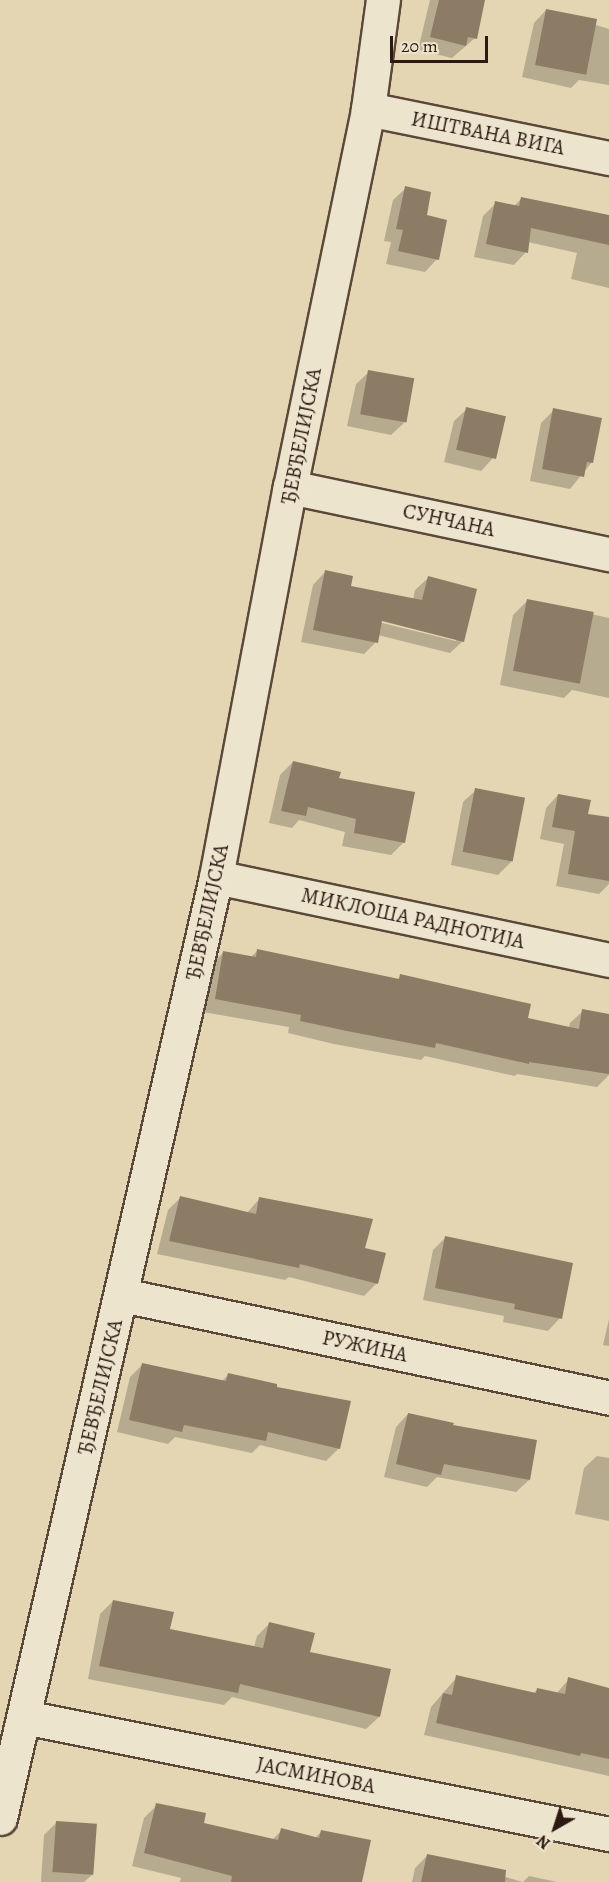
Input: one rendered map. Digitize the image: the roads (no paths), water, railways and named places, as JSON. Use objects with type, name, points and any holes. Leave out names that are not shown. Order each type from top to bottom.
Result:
[{"type":"street","name":"ЂЕВЂЕЛИЈСКА","points":[[0,1818],[122,1295],[216,877],[290,487],[368,109],[383,0]]},
{"type":"street","name":"ИШТВАНА ВИГА","points":[[368,109],[609,158]]},
{"type":"street","name":"СУНЧАНА","points":[[290,487],[609,554]]},
{"type":"street","name":"МИКЛОША РАДНОТИЈА","points":[[216,877],[609,960]]},
{"type":"street","name":"РУЖИНА","points":[[122,1295],[609,1398]]},
{"type":"street","name":"ЈАСМИНОВА","points":[[24,1717],[609,1834]]}]
